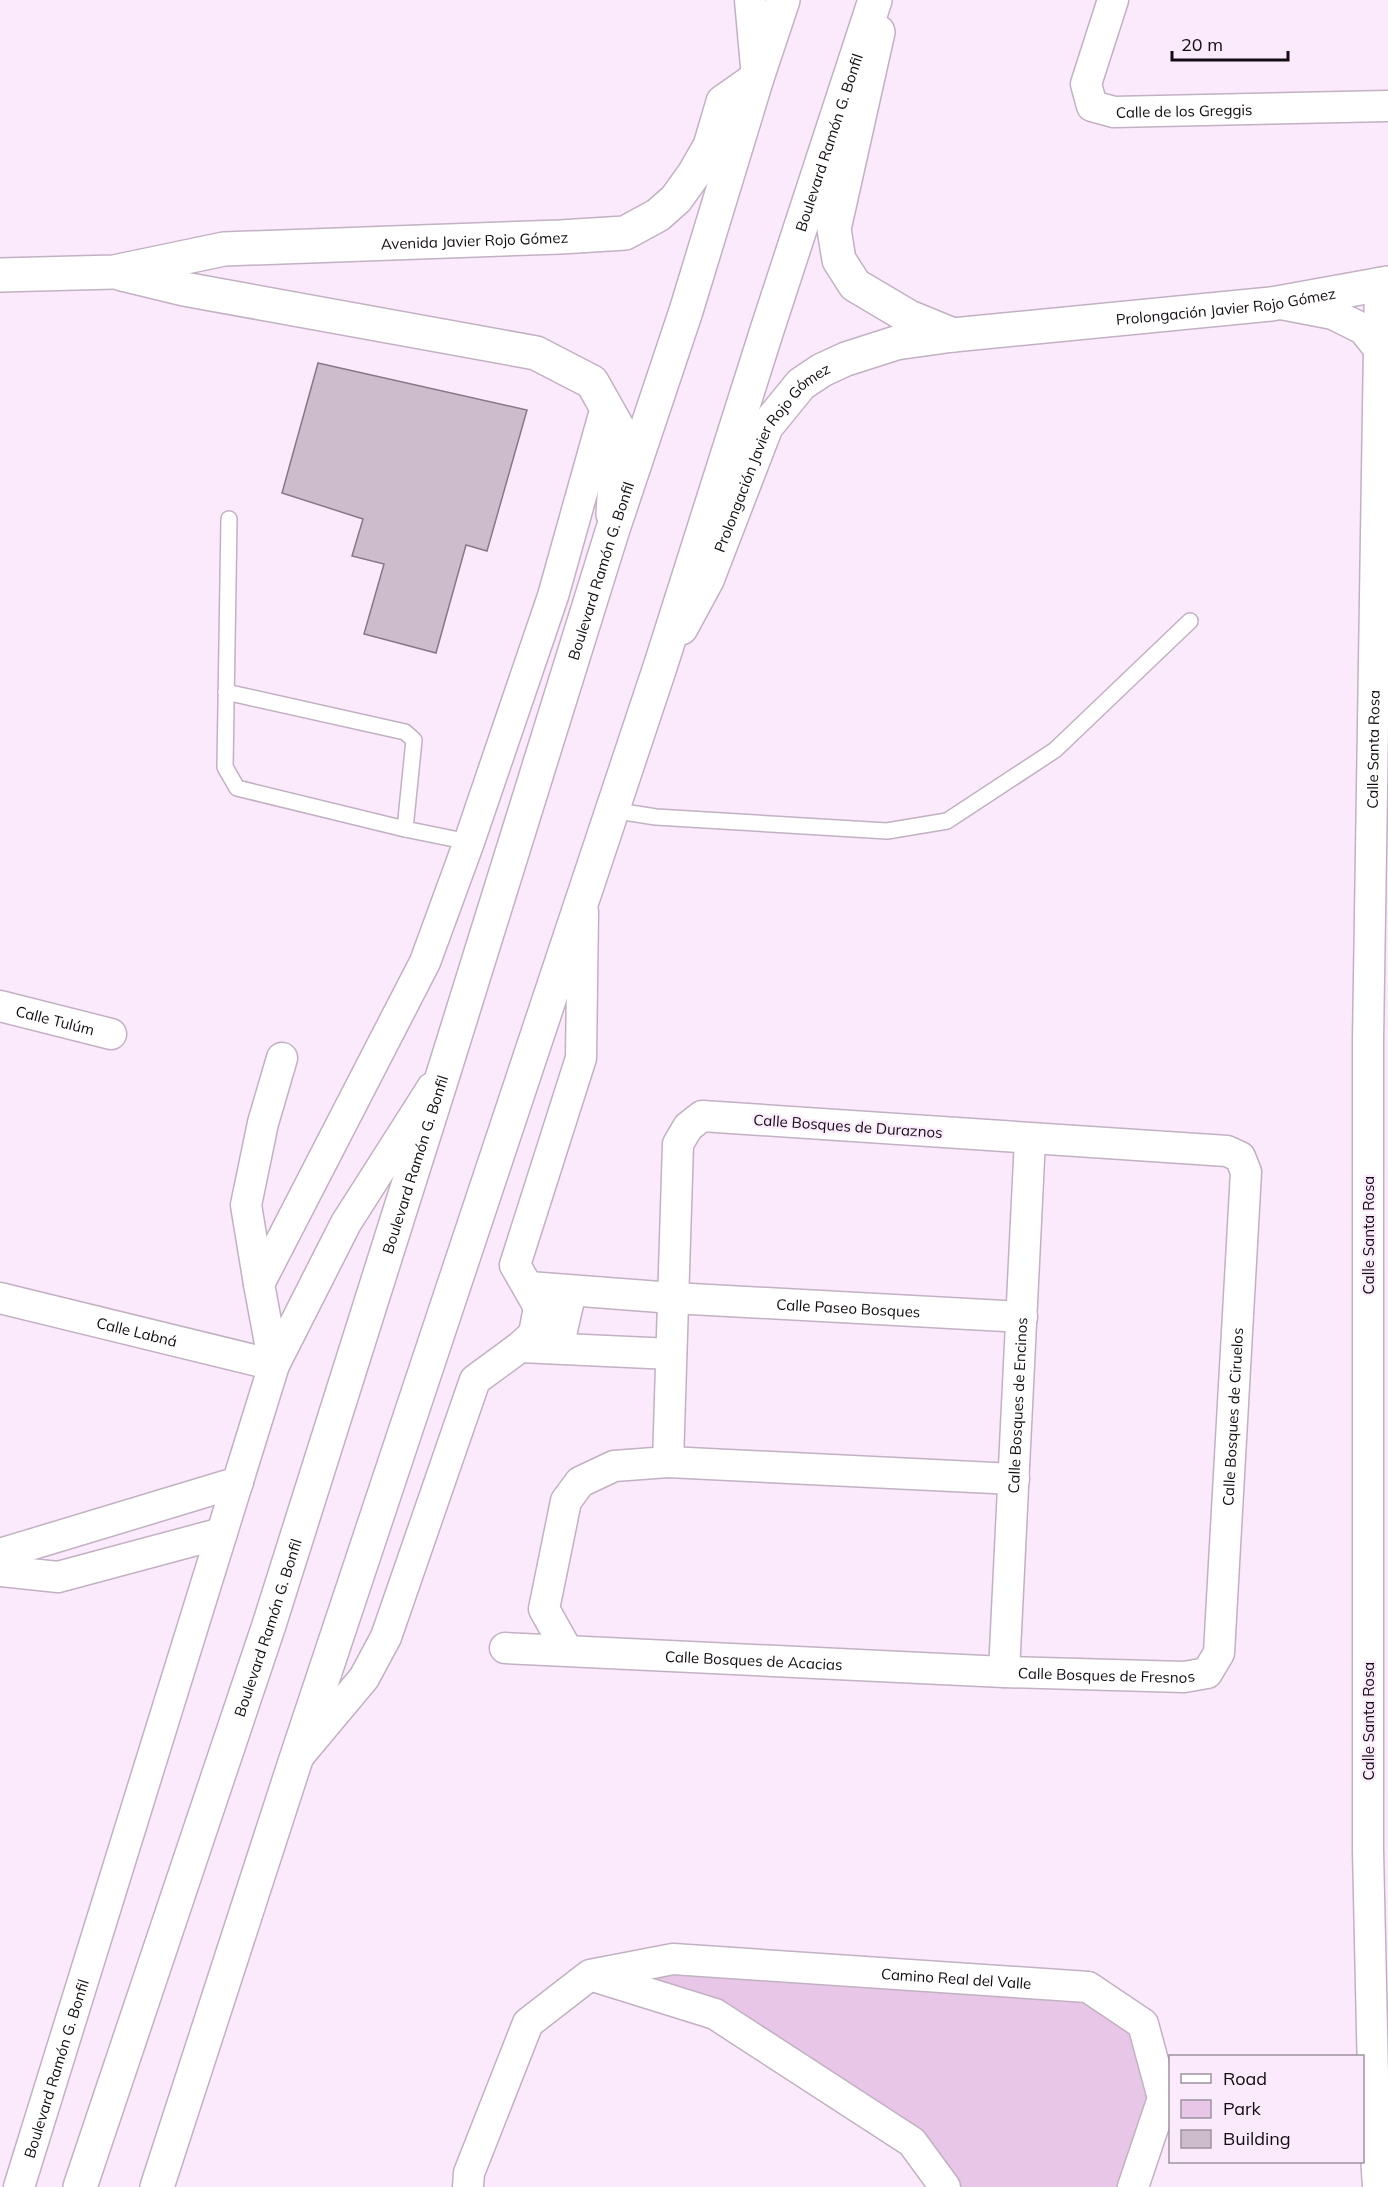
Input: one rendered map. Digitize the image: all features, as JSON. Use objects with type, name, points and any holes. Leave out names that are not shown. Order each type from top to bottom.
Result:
[{"type":"main road","name":"Boulevard Ramón G. Bonfil","points":[[80,2187],[272,1614],[612,532],[686,311],[783,0]]},
{"type":"main road","name":"Boulevard Ramón G. Bonfil","points":[[158,2187],[295,1762],[661,664],[875,0]]},
{"type":"main road","name":"Prolongación Javier Rojo Gómez","points":[[885,0],[834,229],[839,260],[855,285],[909,317],[953,335]]},
{"type":"main road","name":"Avenida Javier Rojo Gómez","points":[[0,275],[114,272],[224,249],[625,233],[658,215],[676,199],[710,146],[723,102],[757,78]]},
{"type":"main road","name":"Avenida Javier Rojo Gómez","points":[[114,272],[184,289],[536,353],[592,382],[618,428],[612,532]]},
{"type":"main road","name":"Prolongación Javier Rojo Gómez","points":[[661,664],[707,580],[766,427],[801,384],[822,370],[846,359],[896,343],[953,335],[1275,303],[1384,283]]},
{"type":"street","name":"Boulevard Ramón G. Bonfil","points":[[750,0],[757,78]]},
{"type":"street","name":"Calle de los Greggis","points":[[1113,0],[1086,84],[1092,106],[1114,112],[1388,106]]},
{"type":"street","name":"Calle Santa Rosa","points":[[1378,2187],[1381,2122],[1378,1850],[1379,349],[1384,283]]},
{"type":"street","points":[[1275,303],[1333,314],[1363,329],[1379,349]]},
{"type":"street","points":[[259,1284],[425,962],[469,842],[553,596],[606,407]]},
{"type":"street","name":"Boulevard Ramón G. Bonfil","points":[[295,1762],[364,1678],[386,1636],[475,1380],[534,1334],[539,1307],[515,1265],[581,1058],[583,901]]},
{"type":"street","name":"Calle Tulúm","points":[[0,1006],[111,1034]]},
{"type":"street","name":"Boulevard Ramón G. Bonfil","points":[[274,1365],[246,1205],[262,1123],[282,1058]]},
{"type":"street","name":"Boulevard Ramón G. Bonfil","points":[[14,2178],[274,1365],[346,1223],[446,1065]]},
{"type":"street","name":"Calle Bosques de Duraznos","points":[[671,1354],[678,1144],[688,1127],[702,1116],[1227,1151],[1240,1157]]},
{"type":"street","name":"Calle Bosques de Encinos","points":[[1004,1672],[1030,1139]]},
{"type":"street","name":"Calle Bosques de Ciruelos","points":[[1207,1673],[1219,1653],[1246,1172],[1240,1157]]},
{"type":"street","name":"Calle Paseo Bosques","points":[[529,1287],[673,1298],[1022,1317]]},
{"type":"street","points":[[558,1348],[571,1291]]},
{"type":"street","name":"Calle Labná","points":[[0,1298],[274,1365]]},
{"type":"street","points":[[520,1347],[671,1354],[668,1462]]},
{"type":"street","points":[[567,1650],[544,1609],[566,1501],[580,1482],[614,1466],[668,1462],[1014,1479]]},
{"type":"street","points":[[0,1554],[238,1482]]},
{"type":"street","points":[[0,1571],[58,1577],[222,1533]]},
{"type":"street","name":"Calle Bosques de Acacias","points":[[504,1648],[1004,1672]]},
{"type":"street","name":"Calle Bosques de Fresnos","points":[[1004,1672],[1184,1677],[1207,1673]]},
{"type":"street","name":"Camino Real del Valle","points":[[468,2187],[469,2173],[528,2023],[590,1976],[673,1959],[1088,1987],[1143,2024],[1163,2098],[1133,2187]]},
{"type":"street","points":[[590,1976],[715,2014],[912,2142],[945,2187]]},
{"type":"lane","points":[[229,519],[225,767],[237,788],[405,829],[469,842]]},
{"type":"lane","points":[[611,810],[656,817],[887,831],[946,821],[1055,750],[1190,621]]},
{"type":"lane","points":[[226,692],[405,732],[414,740],[405,829]]},
{"type":"green space","points":[[672,1962],[1117,1997],[1155,2083],[1125,2187],[955,2187],[914,2136],[622,1977]]},
{"type":"building","points":[[318,363],[527,410],[487,551],[466,545],[436,653],[364,634],[384,564],[352,556],[363,519],[282,493]]}]
